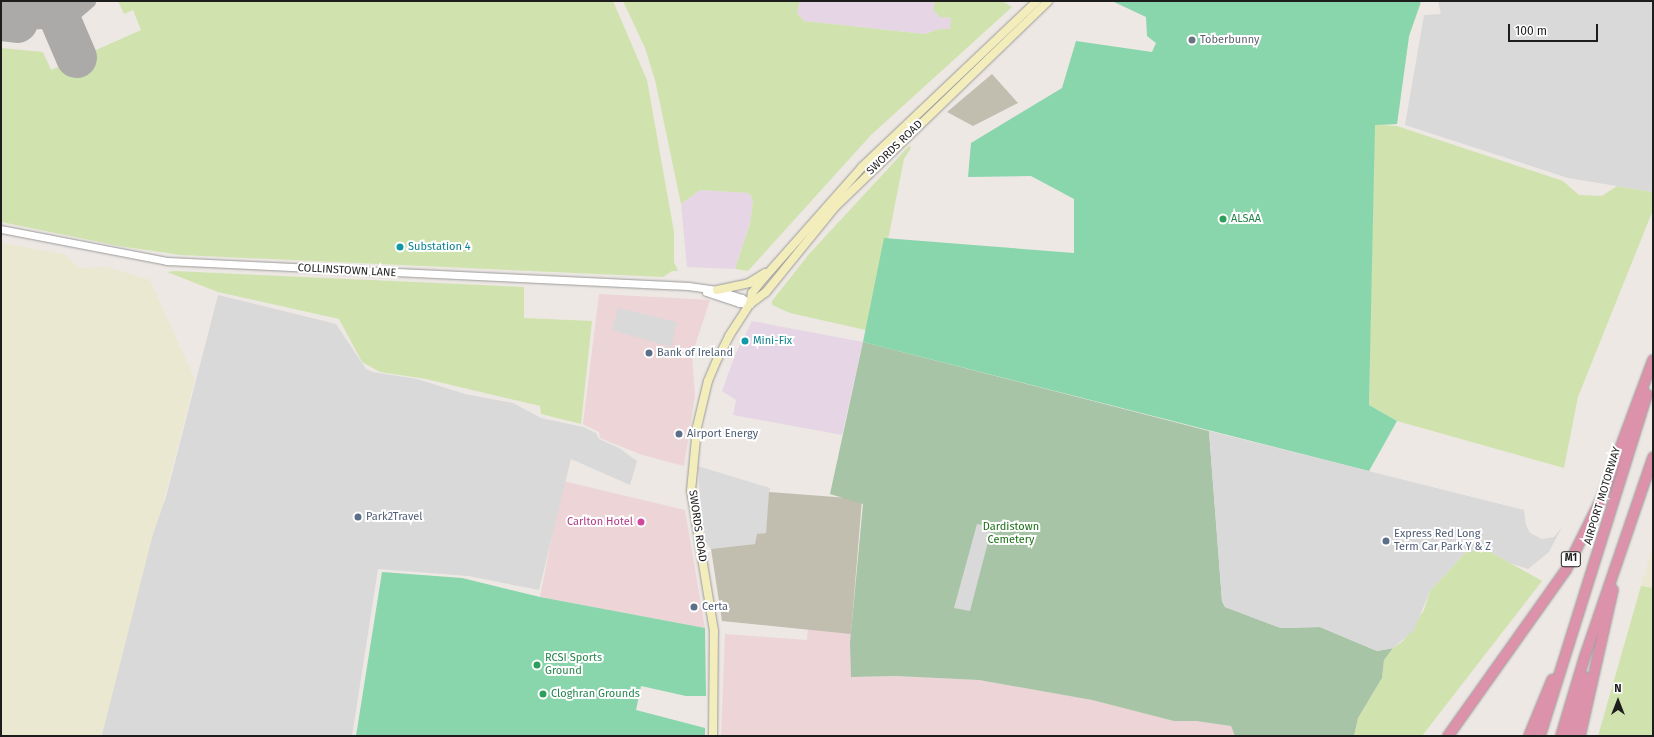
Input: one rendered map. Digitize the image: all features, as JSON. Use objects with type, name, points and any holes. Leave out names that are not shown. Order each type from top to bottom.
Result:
[{"type":"highway","name":"M1","points":[[1448,736],[1566,570],[1602,497],[1653,360]]},
{"type":"highway","name":"AIRPORT MOTORWAY","points":[[1540,736],[1653,377]]},
{"type":"highway","points":[[1561,736],[1607,591],[1653,457]]},
{"type":"highway","points":[[1580,736],[1626,538]]},
{"type":"highway","points":[[1571,736],[1607,591]]},
{"type":"highway","points":[[1529,736],[1583,600]]},
{"type":"main road","name":"SWORDS ROAD","points":[[750,304],[752,293],[862,167],[1037,1]]},
{"type":"main road","name":"SWORDS ROAD","points":[[712,736],[715,635],[693,512],[691,492],[692,453],[708,381],[729,336],[750,304],[766,292],[836,206],[1048,1]]},
{"type":"main road","points":[[717,290],[749,283],[771,270]]},
{"type":"street","name":"COLLINSTOWN LANE","points":[[1,229],[175,262],[696,288],[717,290],[742,298],[750,304]]},
{"type":"street","name":"COLLINSTOWN LANE","points":[[696,288],[739,303],[750,304]]},
{"type":"shaded area","points":[[800,1],[935,1],[933,10],[940,17],[952,18],[950,30],[939,29],[925,34],[804,21],[797,13]]},
{"type":"shaded area","points":[[1438,1],[1653,1],[1653,192],[1568,178],[1405,125],[1424,15],[1441,14]]},
{"type":"shaded area","points":[[992,74],[1018,103],[973,126],[947,112]]},
{"type":"shaded area","points":[[700,190],[749,193],[753,200],[750,224],[735,269],[687,267],[681,204]]},
{"type":"shaded area","points":[[1,243],[64,254],[79,268],[107,267],[150,280],[195,380],[103,735],[106,736],[1,736]]},
{"type":"shaded area","points":[[599,294],[710,300],[692,355],[695,396],[684,466],[642,455],[600,438],[599,432],[583,424]]},
{"type":"shaded area","name":"Park2Travel","points":[[218,295],[336,324],[366,369],[373,372],[417,379],[465,394],[513,403],[541,418],[583,427],[596,433],[599,439],[619,448],[637,461],[630,485],[571,459],[539,590],[468,576],[378,569],[352,736],[102,735],[153,534],[166,497]]},
{"type":"shaded area","points":[[618,308],[677,322],[671,347],[612,330]]},
{"type":"shaded area","points":[[752,321],[863,342],[842,435],[733,415],[736,400],[722,391],[735,355]]},
{"type":"shaded area","name":"Express Red Long Term Car Park Y & Z","points":[[1209,431],[1524,510],[1526,525],[1530,533],[1542,539],[1554,537],[1562,527],[1549,552],[1528,569],[1510,563],[1482,547],[1465,553],[1430,591],[1414,630],[1393,648],[1377,651],[1320,627],[1281,628],[1225,607],[1222,601]]},
{"type":"shaded area","points":[[698,466],[770,488],[766,533],[755,544],[711,549],[706,543],[701,518]]},
{"type":"shaded area","points":[[563,481],[685,510],[705,628],[540,597]]},
{"type":"shaded area","points":[[769,492],[862,499],[851,634],[722,621],[711,549],[755,544],[757,534],[766,533]]},
{"type":"shaded area","points":[[977,524],[992,527],[970,611],[954,608]]},
{"type":"shaded area","points":[[1653,546],[1653,588],[1641,586]]},
{"type":"shaded area","points":[[808,628],[851,631],[852,677],[895,676],[979,680],[1092,700],[1174,721],[1196,721],[1231,726],[1235,736],[721,736],[725,634],[807,640]]},
{"type":"green space","points":[[118,1],[613,1],[647,80],[674,232],[674,262],[678,271],[672,271],[663,277],[181,255],[119,246],[1,222],[1,48],[43,52],[51,70],[141,30],[133,10],[124,14]]},
{"type":"green space","points":[[623,1],[800,1],[797,13],[804,21],[925,34],[939,29],[950,29],[951,18],[940,17],[933,10],[935,1],[1002,1],[1012,7],[871,135],[748,271],[735,269],[750,224],[753,200],[749,193],[700,190],[681,204],[655,80],[645,48]]},
{"type":"green space","name":"ALSAA","points":[[1112,1],[1421,1],[1409,36],[1397,124],[1375,125],[1369,405],[1397,421],[1369,471],[863,342],[884,238],[1074,253],[1074,199],[1031,176],[968,177],[971,143],[1062,88],[1076,41],[1152,52],[1156,43],[1147,36],[1146,17]]},
{"type":"green space","points":[[1392,1],[1421,3],[1409,36],[1397,124],[1379,125],[1397,126],[1563,181],[1579,195],[1602,196],[1617,186],[1653,192],[1653,210],[1578,397],[1564,468],[1397,421],[1369,405],[1373,183],[1222,100]]},
{"type":"green space","points":[[909,146],[911,148],[904,159],[870,331],[790,313],[772,305],[772,301],[809,254]]},
{"type":"green space","points":[[174,271],[524,287],[524,318],[592,321],[581,424],[541,414],[540,406],[426,379],[380,372],[362,362],[339,319],[218,292],[167,272]]},
{"type":"green space","name":"Dardistown Cemetery","points":[[863,342],[1209,431],[1222,601],[1225,607],[1281,628],[1320,627],[1377,651],[1393,648],[1384,660],[1382,678],[1358,718],[1354,736],[1235,736],[1231,726],[1196,721],[1174,721],[1092,700],[979,680],[895,676],[851,677],[850,643],[863,504],[830,494]]},
{"type":"green space","points":[[1482,547],[1542,581],[1422,736],[1354,736],[1358,718],[1382,678],[1384,660],[1393,648],[1403,641],[1424,610],[1430,591],[1465,553]]},
{"type":"green space","name":"RCSI Sports Ground","points":[[382,572],[462,578],[540,597],[705,628],[706,696],[686,696],[641,686],[636,710],[705,728],[705,736],[356,736]]},
{"type":"green space","points":[[1641,586],[1653,588],[1653,736],[1598,736]]},
{"type":"taxiway","points":[[1,20],[19,15],[33,1]]},
{"type":"taxiway","points":[[17,22],[52,21],[76,11],[88,1]]},
{"type":"runway","points":[[52,1],[76,57]]},
{"type":"runway","points":[[1,20],[17,22]]},
{"type":"place","name":"Toberbunny","points":[[1192,40]]},
{"type":"place","name":"ALSAA","points":[[1223,219]]},
{"type":"place","name":"Substation 4","points":[[400,247]]},
{"type":"place","name":"Mini-Fix","points":[[745,341]]},
{"type":"place","name":"Bank of Ireland","points":[[649,353]]},
{"type":"place","name":"Airport Energy","points":[[679,434]]},
{"type":"place","name":"Park2Travel","points":[[358,517]]},
{"type":"place","name":"Carlton Hotel","points":[[641,522]]},
{"type":"place","name":"Express Red Long Term Car Park Y & Z","points":[[1386,541]]},
{"type":"place","name":"Certa","points":[[694,607]]},
{"type":"place","name":"RCSI Sports Ground","points":[[537,665]]},
{"type":"place","name":"Cloghran Grounds","points":[[543,694]]}]
